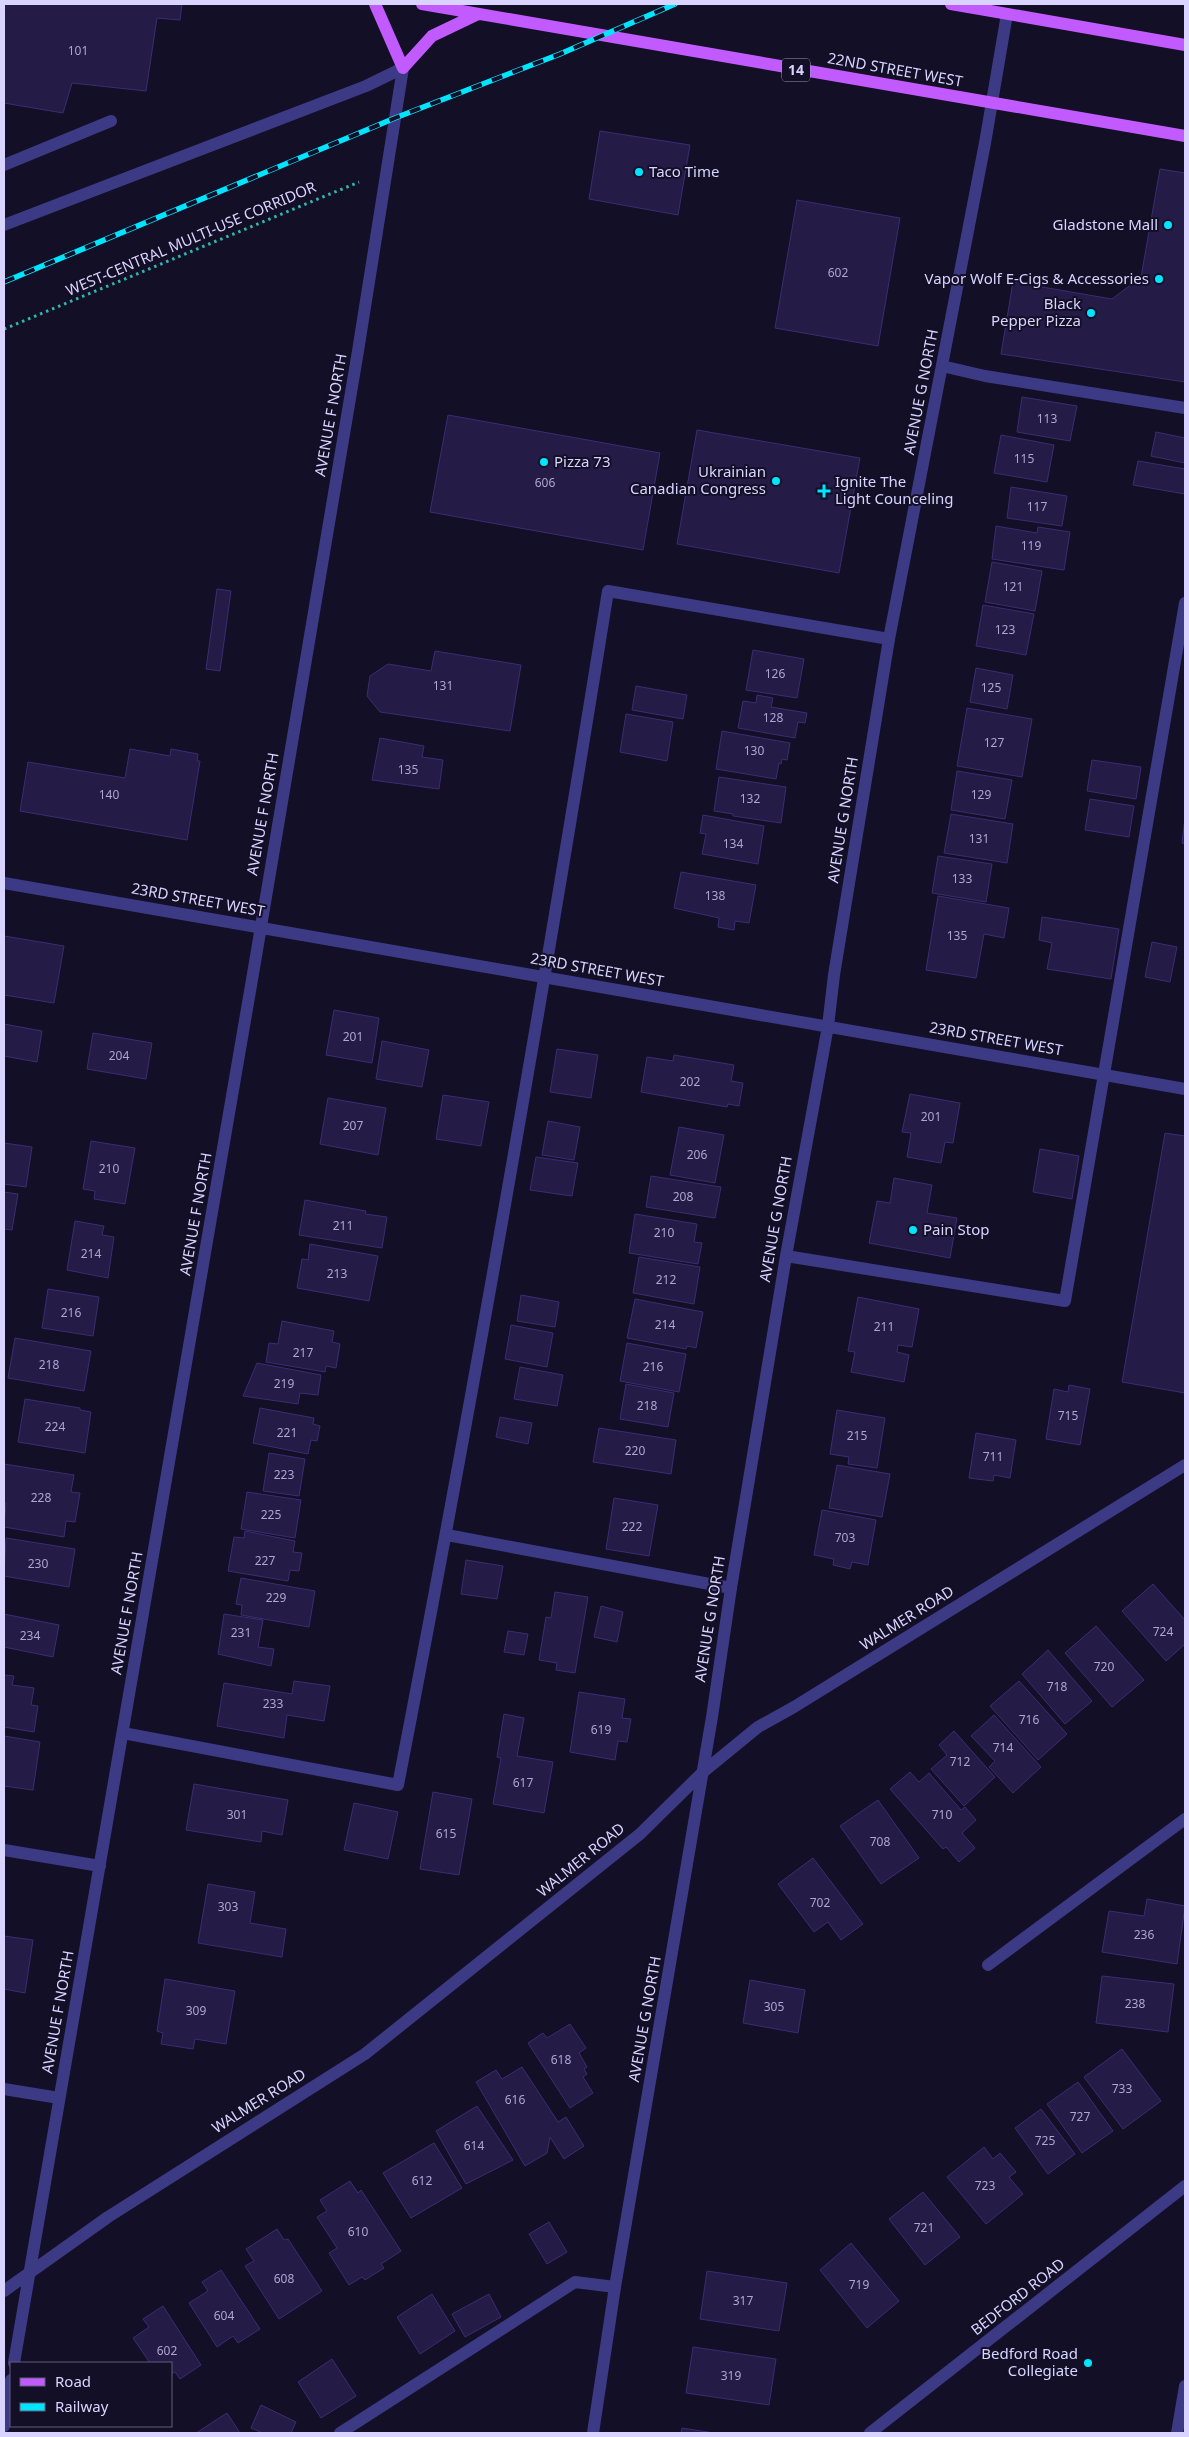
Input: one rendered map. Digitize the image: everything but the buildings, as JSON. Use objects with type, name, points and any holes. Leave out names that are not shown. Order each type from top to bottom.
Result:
[{"type":"main road","points":[[375,4],[403,68],[432,36],[478,14]]},
{"type":"main road","name":"22ND STREET WEST","points":[[422,4],[1185,136]]},
{"type":"main road","points":[[951,4],[1185,45]]},
{"type":"street","name":"AVENUE G NORTH","points":[[593,2433],[615,2287],[703,1772],[731,1588],[786,1256],[828,1026],[834,976],[889,639],[1007,14]]},
{"type":"street","name":"AVENUE F NORTH","points":[[14,2362],[261,927],[358,351],[403,68]]},
{"type":"street","points":[[4,225],[366,86],[403,68]]},
{"type":"street","points":[[4,165],[111,121]]},
{"type":"street","points":[[942,366],[985,376],[1185,408]]},
{"type":"street","points":[[123,1734],[398,1785],[447,1535],[545,977],[608,591],[889,639]]},
{"type":"street","points":[[786,1256],[1065,1301],[1185,603]]},
{"type":"street","name":"23RD STREET WEST","points":[[4,883],[1185,1089]]},
{"type":"street","name":"WALMER ROAD","points":[[4,2291],[108,2217],[365,2054],[640,1834],[703,1772],[758,1727],[794,1707],[1185,1465]]},
{"type":"street","points":[[447,1535],[731,1588]]},
{"type":"street","points":[[988,1965],[1185,1819]]},
{"type":"street","points":[[4,1850],[100,1866]]},
{"type":"street","points":[[4,2089],[59,2098]]},
{"type":"street","name":"BEDFORD ROAD","points":[[870,2433],[1185,2186]]},
{"type":"street","points":[[340,2433],[575,2282],[615,2287]]},
{"type":"street","points":[[1177,2433],[1185,2386]]},
{"type":"street","points":[[4,2426],[10,2387]]},
{"type":"path","name":"WEST-CENTRAL MULTI-USE CORRIDOR","points":[[4,329],[386,171]]},
{"type":"railway","points":[[4,282],[395,118],[560,54],[675,4]]},
{"type":"place","name":"Taco Time","points":[[639,172]]},
{"type":"place","name":"Gladstone Mall","points":[[1168,225]]},
{"type":"place","name":"Vapor Wolf E-Cigs & Accessories","points":[[1159,279]]},
{"type":"place","name":"Black Pepper Pizza","points":[[1091,313]]},
{"type":"place","name":"Pizza 73","points":[[544,462]]},
{"type":"place","name":"Ukrainian Canadian Congress","points":[[776,481]]},
{"type":"place","name":"Ignite The Light Counceling","points":[[824,491]]},
{"type":"place","name":"Pain Stop","points":[[913,1230]]},
{"type":"place","name":"Bedford Road Collegiate","points":[[1088,2363]]}]
